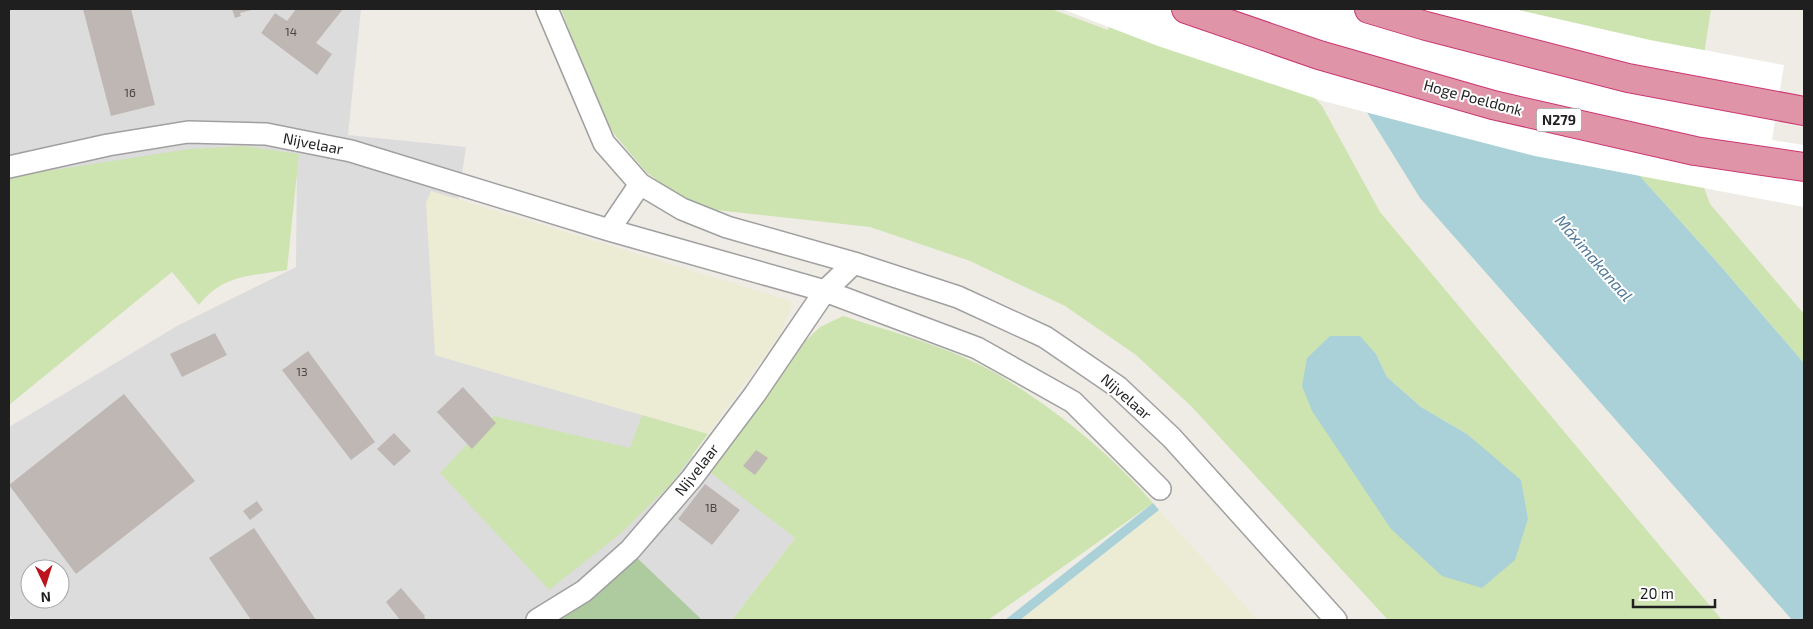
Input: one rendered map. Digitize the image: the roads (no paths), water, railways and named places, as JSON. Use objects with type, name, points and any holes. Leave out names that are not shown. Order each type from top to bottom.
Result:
[{"type":"highway","name":"Hoge Poeldonk","points":[[1186,9],[1319,55],[1493,105],[1695,151],[1804,167]]},
{"type":"highway","points":[[1369,9],[1426,26],[1628,78],[1796,108]]},
{"type":"street","name":"Nijvelaar","points":[[546,9],[604,143],[640,184],[682,209],[727,227],[854,263],[958,297],[1036,333],[1118,387],[1172,438],[1336,620]]},
{"type":"street","name":"Nijvelaar","points":[[9,166],[108,145],[188,132],[266,134],[351,151],[609,230],[825,291],[976,348],[1073,402],[1160,489]]},
{"type":"street","points":[[609,230],[640,184]]},
{"type":"street","name":"Nijvelaar","points":[[537,620],[584,591],[630,550],[692,478],[755,394],[825,291],[854,263]]},
{"type":"water","name":"Máximakanaal","points":[[1490,9],[1717,262],[1804,363],[1804,620],[1792,620],[1420,198],[1358,98]]},
{"type":"water","points":[[1330,336],[1360,336],[1376,354],[1387,377],[1421,407],[1467,434],[1521,480],[1528,519],[1515,560],[1482,588],[1442,576],[1391,529],[1312,411],[1302,386],[1307,358]]},
{"type":"water","points":[[1153,503],[1159,510],[1020,620],[1005,620]]}]
